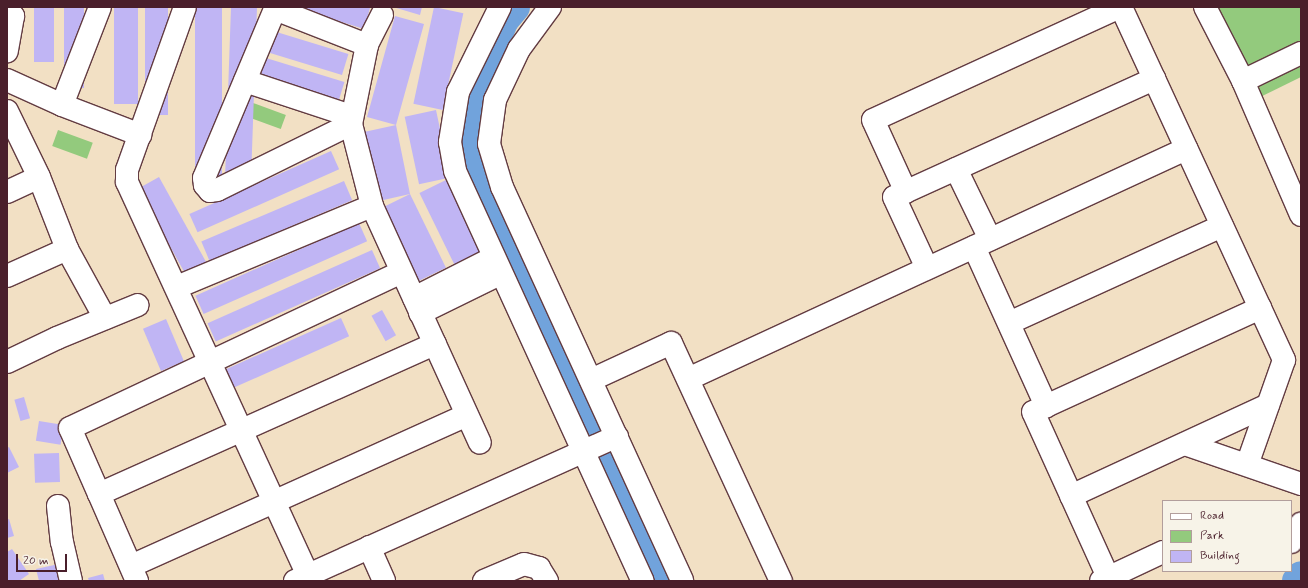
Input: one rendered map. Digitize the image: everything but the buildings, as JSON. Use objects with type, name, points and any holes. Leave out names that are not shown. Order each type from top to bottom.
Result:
[{"type":"street","points":[[62,106],[100,7]]},
{"type":"street","points":[[185,7],[127,170],[127,182],[177,287],[275,502],[302,578],[614,438]]},
{"type":"street","points":[[500,7],[458,92],[450,142],[455,171],[496,266],[588,450],[643,581]]},
{"type":"street","points":[[550,7],[518,49],[494,100],[489,144],[502,187],[591,380],[614,438],[682,581]]},
{"type":"street","points":[[906,192],[874,120],[1120,7],[1284,360],[1247,465]]},
{"type":"street","points":[[1205,7],[1243,81],[1301,215]]},
{"type":"street","points":[[351,120],[210,191],[204,185],[204,178],[245,81],[273,8],[368,45]]},
{"type":"street","points":[[7,51],[12,12]]},
{"type":"street","points":[[382,15],[368,45],[351,120],[372,206],[400,272],[480,443]]},
{"type":"street","points":[[1243,81],[1301,53]]},
{"type":"street","points":[[927,268],[894,197],[1154,79]]},
{"type":"street","points":[[7,80],[62,106],[140,135]]},
{"type":"street","points":[[245,81],[351,120]]},
{"type":"street","points":[[7,111],[39,177],[67,249],[105,318]]},
{"type":"street","points":[[688,379],[1186,149]]},
{"type":"street","points":[[956,169],[1009,323],[1046,406]]},
{"type":"street","points":[[7,192],[39,177]]},
{"type":"street","points":[[177,287],[372,206]]},
{"type":"street","points":[[1009,323],[1222,226]]},
{"type":"street","points":[[7,276],[67,249]]},
{"type":"street","points":[[417,306],[496,266]]},
{"type":"street","points":[[400,272],[70,428],[134,574],[275,502],[467,415]]},
{"type":"street","points":[[7,362],[105,318],[138,305]]},
{"type":"street","points":[[1162,552],[1104,579],[1071,496],[1033,412],[1260,308]]},
{"type":"street","points":[[591,380],[671,343],[781,581]]},
{"type":"street","points":[[99,494],[435,344]]},
{"type":"street","points":[[1071,496],[1268,405]]},
{"type":"street","points":[[1185,444],[1301,484]]},
{"type":"street","points":[[58,506],[62,542],[71,581]]},
{"type":"street","points":[[1292,540],[1301,524]]},
{"type":"street","points":[[369,547],[384,581]]},
{"type":"street","points":[[484,581],[524,564],[539,568],[547,581]]},
{"type":"green space","points":[[1200,7],[1301,7],[1301,77],[1246,104]]},
{"type":"green space","points":[[253,103],[286,115],[281,129],[248,117]]},
{"type":"green space","points":[[58,130],[93,143],[87,159],[52,146]]},
{"type":"waterway","points":[[515,7],[504,20],[473,93],[476,138],[486,188],[667,581]]},
{"type":"waterway","points":[[1297,581],[1301,576]]}]
